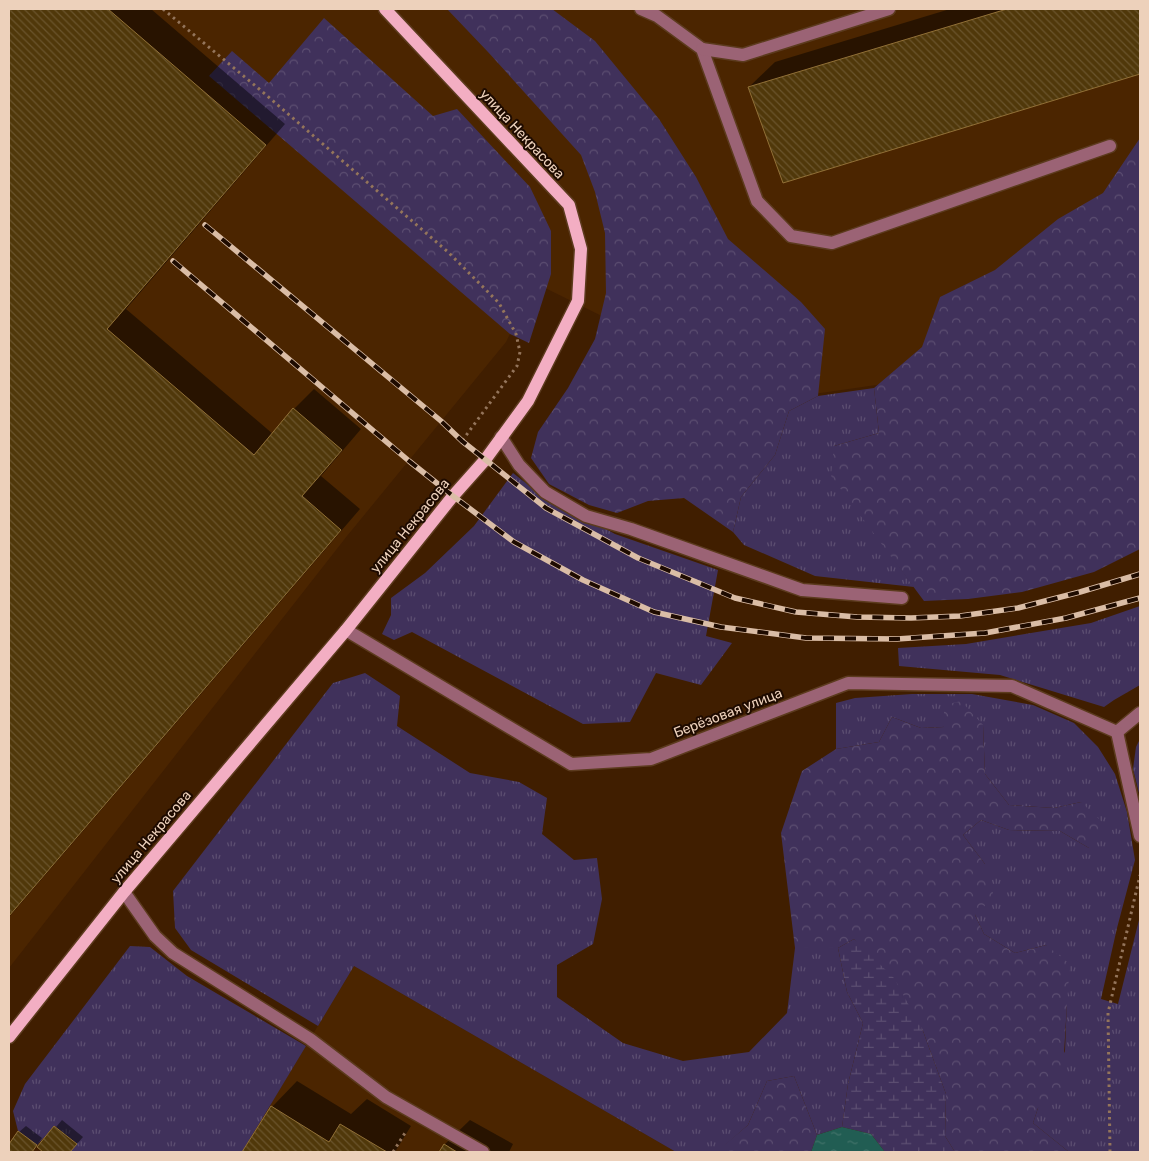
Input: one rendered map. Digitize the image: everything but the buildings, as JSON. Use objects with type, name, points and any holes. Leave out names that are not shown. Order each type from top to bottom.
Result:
[{"type":"main road","name":"улица Некрасова","points":[[9,1037],[124,892],[346,630],[453,496],[485,460],[528,401],[578,301],[581,249],[569,205],[385,9]]},
{"type":"street","points":[[640,9],[657,16],[702,48],[743,56],[889,9]]},
{"type":"street","points":[[702,48],[757,202],[791,236],[832,243],[1110,146]]},
{"type":"street","points":[[501,437],[519,465],[545,492],[586,516],[631,529],[802,590],[902,598]]},
{"type":"street","name":"Берёзовая улица","points":[[346,630],[571,764],[651,759],[848,683],[1012,686],[1117,732]]},
{"type":"street","points":[[1140,713],[1117,732],[1140,836]]},
{"type":"street","points":[[124,892],[154,936],[173,953],[310,1039],[386,1097],[483,1152]]},
{"type":"path","points":[[163,9],[258,88],[448,252],[499,303],[516,334],[520,352],[517,366],[462,441]]},
{"type":"path","points":[[1110,1152],[1108,1013],[1140,875]]},
{"type":"shaded area","points":[[9,9],[1140,9],[1140,194],[897,382],[772,400],[535,283],[506,342],[347,536],[9,968]]},
{"type":"shaded area","points":[[354,966],[676,1152],[242,1152]]},
{"type":"green space","points":[[447,9],[552,9],[595,41],[659,119],[696,177],[728,239],[801,302],[825,329],[818,396],[789,411],[775,455],[741,497],[733,532],[684,498],[648,501],[617,513],[589,505],[549,484],[531,458],[538,432],[568,388],[595,339],[606,293],[605,233],[595,192],[581,155]]},
{"type":"green space","points":[[324,18],[433,116],[457,109],[530,187],[551,231],[551,274],[529,343],[510,334],[209,76],[232,51],[269,83]]},
{"type":"green space","points":[[1140,138],[1140,549],[1094,572],[1022,592],[968,599],[924,601],[831,476],[834,446],[879,433],[874,388],[922,347],[940,297],[995,270],[1058,219],[1103,193]]},
{"type":"green space","points":[[874,388],[879,433],[834,446],[887,550],[914,587],[815,576],[744,545],[733,532],[741,497],[775,455],[789,411],[818,396]]},
{"type":"green space","points":[[513,473],[536,491],[615,534],[718,570],[706,636],[732,643],[701,685],[656,673],[630,722],[583,724],[412,632],[394,640],[382,634],[391,615],[391,598],[425,573],[474,526]]},
{"type":"green space","points":[[1140,606],[1140,685],[1104,707],[1000,675],[899,666],[898,648],[966,644],[1091,623]]},
{"type":"green space","points":[[365,673],[400,696],[397,726],[470,773],[519,782],[547,798],[542,834],[574,860],[597,858],[602,899],[593,944],[557,965],[557,997],[623,1043],[683,1061],[749,1052],[787,1013],[795,948],[838,948],[847,992],[863,1023],[848,1084],[842,1127],[817,1135],[794,1076],[767,1081],[748,1125],[723,1147],[722,1152],[676,1152],[354,966],[318,1026],[191,950],[175,928],[173,891],[333,683]]},
{"type":"green space","points":[[912,694],[972,694],[1033,705],[1074,723],[1098,747],[1115,774],[1127,812],[1135,860],[1101,999],[1118,1004],[1140,916],[1140,1152],[1069,1152],[1033,1123],[1038,1108],[1065,1051],[1067,998],[1046,945],[1015,953],[984,934],[975,915],[985,864],[963,835],[981,820],[1009,830],[1060,831],[1089,848],[1081,802],[1054,808],[1009,805],[985,774],[983,725],[921,728],[892,717],[879,742],[836,749],[836,703],[855,698]]},
{"type":"green space","points":[[961,701],[983,725],[985,774],[1009,805],[1054,808],[1081,802],[1103,823],[1089,848],[1060,831],[1009,830],[981,820],[963,835],[985,864],[994,897],[975,915],[984,934],[1015,953],[1046,945],[1070,964],[1061,1094],[1038,1108],[1033,1123],[1069,1152],[955,1152],[945,1136],[946,1094],[923,1031],[854,939],[838,948],[795,948],[781,833],[802,771],[836,749],[879,742],[892,717],[921,728],[944,727],[944,705]]},
{"type":"green space","points":[[1140,739],[1140,797],[1133,769],[1136,747]]},
{"type":"green space","points":[[1139,881],[1140,884],[1140,916]]},
{"type":"green space","points":[[854,939],[894,978],[923,1031],[946,1094],[945,1136],[955,1152],[885,1152],[871,1134],[842,1127],[848,1084],[863,1023],[847,992],[838,948]]},
{"type":"green space","points":[[130,946],[150,947],[187,976],[306,1046],[242,1152],[70,1152],[77,1144],[55,1126],[37,1145],[18,1131],[13,1111],[25,1084]]},
{"type":"green space","points":[[794,1076],[817,1135],[811,1152],[722,1152],[722,1147],[748,1125],[767,1081]]},
{"type":"water","points":[[842,1127],[871,1134],[885,1152],[811,1152],[817,1135]]},
{"type":"railway","points":[[205,225],[441,421],[462,441],[546,508],[638,558],[735,598],[796,612],[857,617],[911,618],[960,616],[1018,608],[1140,574]]},
{"type":"railway","points":[[173,261],[409,461],[514,542],[583,580],[654,612],[721,627],[806,638],[897,639],[985,633],[1066,618],[1140,598]]}]
